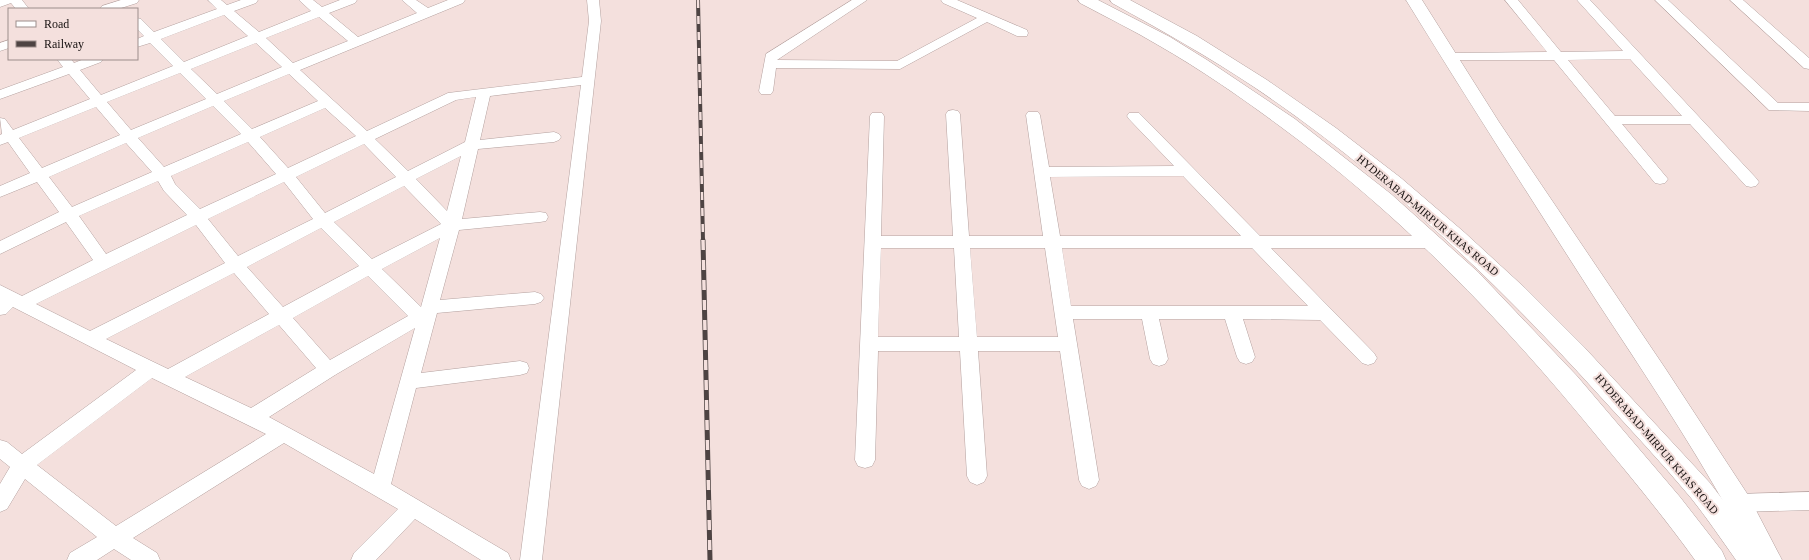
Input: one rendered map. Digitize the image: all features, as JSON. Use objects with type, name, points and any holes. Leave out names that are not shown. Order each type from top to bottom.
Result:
[{"type":"highway","name":"HYDERABAD-MIRPUR KHAS ROAD","points":[[1086,0],[1164,41],[1288,123],[1384,199],[1470,278],[1568,383],[1671,505],[1712,560]]},
{"type":"highway","name":"HYDERABAD-MIRPUR KHAS ROAD","points":[[1118,0],[1209,49],[1301,110],[1389,179],[1487,262],[1583,359],[1701,491],[1752,560]]},
{"type":"main road","points":[[1414,0],[1490,122],[1657,374],[1739,503],[1769,560]]},
{"type":"street","points":[[0,3],[8,0]]},
{"type":"street","points":[[15,0],[22,8]]},
{"type":"street","points":[[109,8],[132,0]]},
{"type":"street","points":[[214,0],[328,102],[366,138],[452,225]]},
{"type":"street","points":[[138,43],[252,0]]},
{"type":"street","points":[[305,0],[357,42]]},
{"type":"street","points":[[5,138],[351,0]]},
{"type":"street","points":[[408,0],[426,13]]},
{"type":"street","points":[[0,192],[214,100],[459,0]]},
{"type":"street","points":[[531,560],[595,21],[593,0]]},
{"type":"street","points":[[766,91],[771,57],[861,0]]},
{"type":"street","points":[[947,0],[1022,33]]},
{"type":"street","points":[[1511,0],[1660,179]]},
{"type":"street","points":[[1583,0],[1751,182]]},
{"type":"street","points":[[1661,0],[1774,107],[1809,107]]},
{"type":"street","points":[[1736,0],[1809,65]]},
{"type":"street","points":[[770,64],[900,65],[987,17]]},
{"type":"street","points":[[138,23],[181,68],[250,135],[287,176],[322,220],[370,267],[426,312]]},
{"type":"street","points":[[1450,57],[1634,55]]},
{"type":"street","points":[[0,95],[68,64],[90,60]]},
{"type":"street","points":[[68,64],[162,174],[169,187],[199,218],[236,265],[328,370]]},
{"type":"street","points":[[8,300],[103,262],[199,218],[454,96],[588,80]]},
{"type":"street","points":[[380,487],[409,382],[426,312],[452,225],[484,92]]},
{"type":"street","points":[[0,248],[69,214],[328,102]]},
{"type":"street","points":[[954,114],[977,476]]},
{"type":"street","points":[[1033,115],[1089,480]]},
{"type":"street","points":[[865,460],[877,116]]},
{"type":"street","points":[[1134,116],[1368,358]]},
{"type":"street","points":[[1611,120],[1695,120]]},
{"type":"street","points":[[0,122],[5,138],[39,175],[103,262]]},
{"type":"street","points":[[91,339],[322,220],[471,146],[554,137]]},
{"type":"street","points":[[1042,172],[1187,171]]},
{"type":"street","points":[[169,377],[370,267],[452,225],[540,217]]},
{"type":"street","points":[[873,237],[1424,236]]},
{"type":"street","points":[[253,417],[328,370],[426,312],[535,298]]},
{"type":"street","points":[[8,300],[253,417],[380,487],[500,560]]},
{"type":"street","points":[[1063,312],[1324,313]]},
{"type":"street","points":[[1149,312],[1159,359]]},
{"type":"street","points":[[1232,312],[1246,357]]},
{"type":"street","points":[[869,344],[1068,344]]},
{"type":"street","points":[[1,499],[23,464],[152,368]]},
{"type":"street","points":[[409,382],[520,368]]},
{"type":"street","points":[[78,560],[283,434]]},
{"type":"street","points":[[0,448],[23,464],[114,537],[149,560]]},
{"type":"street","points":[[1739,503],[1809,501]]},
{"type":"street","points":[[362,560],[413,507]]},
{"type":"street","points":[[103,560],[114,537]]},
{"type":"railway","points":[[698,0],[703,241]]},
{"type":"railway","points":[[703,240],[710,560]]}]
